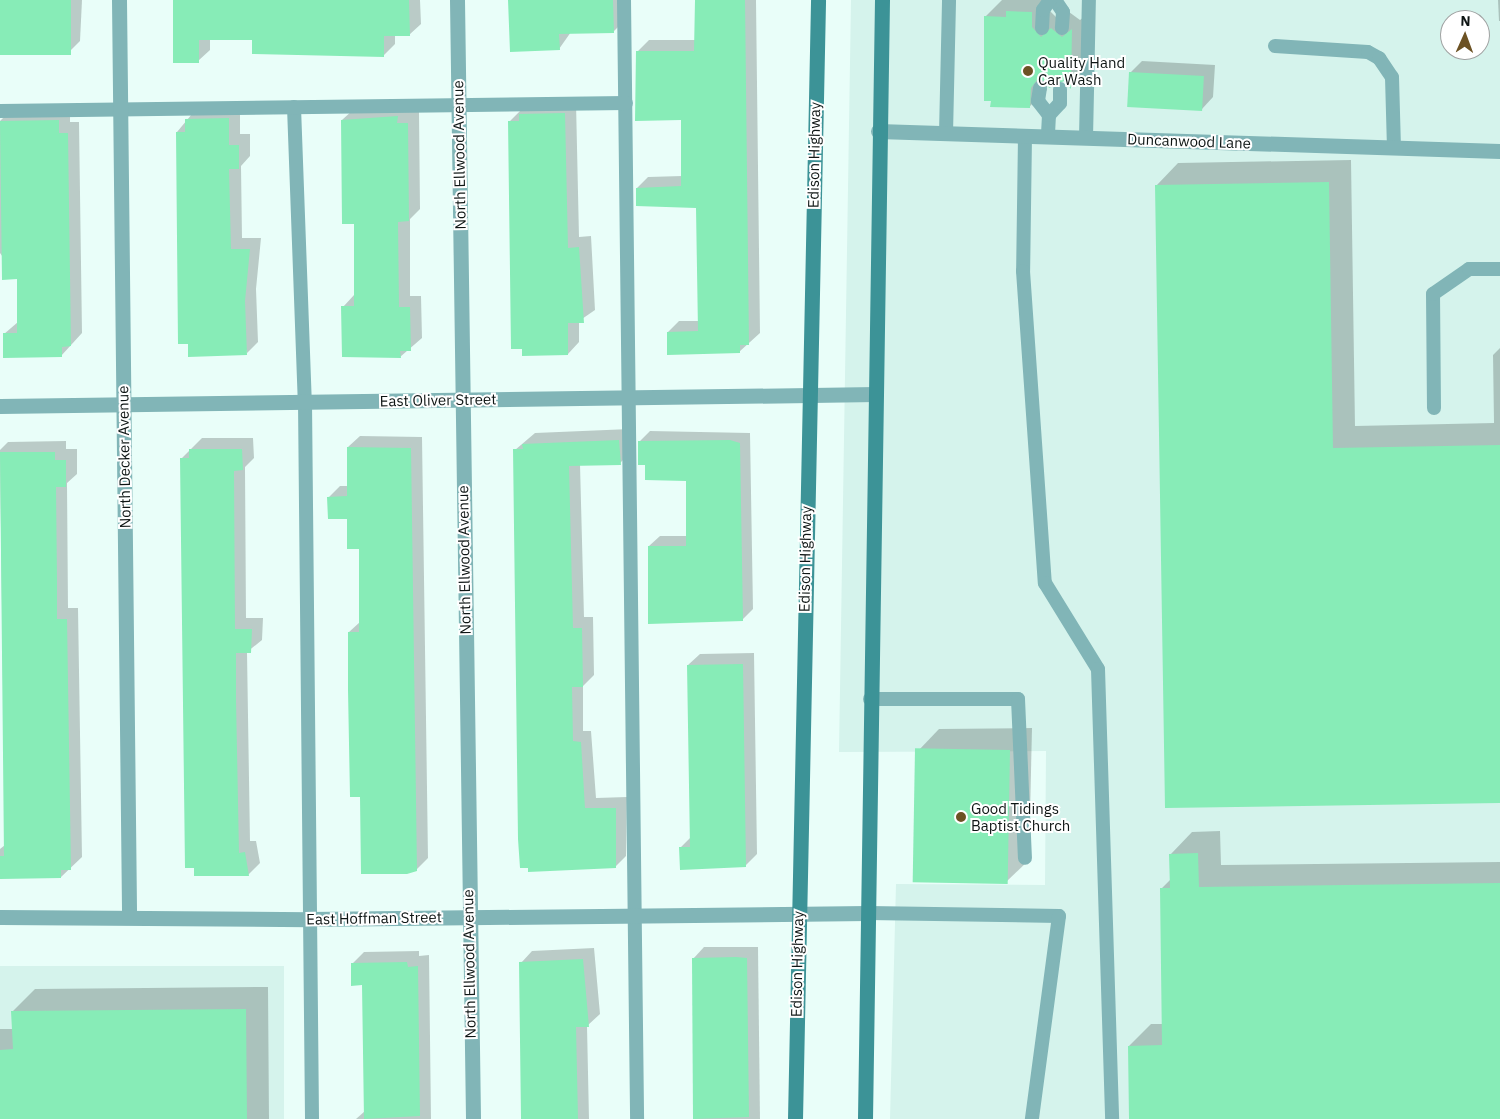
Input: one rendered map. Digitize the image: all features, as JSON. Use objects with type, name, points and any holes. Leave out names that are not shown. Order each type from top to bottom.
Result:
[{"type":"main road","name":"Edison Highway","points":[[794,1119],[808,395],[818,0]]},
{"type":"main road","points":[[865,1119],[878,131],[882,0]]},
{"type":"street","name":"North Decker Avenue","points":[[119,0],[129,915]]},
{"type":"street","name":"North Ellwood Avenue","points":[[457,0],[468,916],[473,1119]]},
{"type":"street","name":"Duncanwood Lane","points":[[878,131],[1500,151]]},
{"type":"street","name":"East Oliver Street","points":[[0,406],[876,394]]},
{"type":"street","name":"East Hoffman Street","points":[[0,917],[129,915],[309,919],[798,912],[868,913]]},
{"type":"lane","points":[[624,0],[637,1119]]},
{"type":"lane","points":[[946,134],[949,0]]},
{"type":"lane","points":[[1042,28],[1043,10],[1050,0]]},
{"type":"lane","points":[[1055,0],[1063,12],[1062,28]]},
{"type":"lane","points":[[1086,138],[1089,0]]},
{"type":"lane","points":[[1275,46],[1368,52],[1379,58],[1392,77],[1394,147]]},
{"type":"lane","points":[[1040,88],[1038,101],[1049,115]]},
{"type":"lane","points":[[1048,137],[1049,115],[1060,103],[1060,89]]},
{"type":"lane","points":[[0,111],[626,103]]},
{"type":"lane","points":[[294,107],[305,402],[312,1119]]},
{"type":"lane","points":[[1026,136],[1023,271],[1045,583],[1098,669],[1112,1119]]},
{"type":"lane","points":[[1434,408],[1433,294],[1469,269],[1500,268]]},
{"type":"lane","points":[[870,699],[1018,699],[1025,858]]},
{"type":"lane","points":[[868,913],[1059,916],[1032,1119]]},
{"type":"shaded area","points":[[851,0],[1500,0],[1500,1119],[890,1119],[896,884],[1045,885],[1046,751],[839,752]]},
{"type":"shaded area","points":[[0,966],[284,966],[284,1119],[0,1119]]},
{"type":"building","points":[[0,0],[71,0],[71,55],[0,55]]},
{"type":"building","points":[[173,0],[409,0],[410,36],[384,36],[384,57],[252,54],[252,40],[199,40],[199,63],[173,63]]},
{"type":"building","points":[[508,0],[613,0],[614,33],[559,34],[560,50],[510,52]]},
{"type":"building","points":[[695,0],[745,0],[749,345],[740,345],[740,353],[667,355],[667,332],[698,331],[696,208],[636,206],[636,188],[681,186],[681,120],[635,121],[636,51],[694,51]]},
{"type":"building","name":"Quality Hand Car Wash","points":[[1006,11],[1032,12],[1032,27],[1041,37],[1051,28],[1062,37],[1072,29],[1071,89],[1064,81],[1049,88],[1045,81],[1037,80],[1031,88],[1030,108],[990,107],[991,101],[984,101],[984,16],[1006,17]]},
{"type":"building","points":[[1129,72],[1204,76],[1202,111],[1127,107]]},
{"type":"building","points":[[565,113],[568,248],[579,247],[584,323],[568,323],[568,355],[522,356],[522,349],[511,349],[508,121],[519,121],[519,114]]},
{"type":"building","points":[[398,116],[397,123],[408,123],[409,221],[398,222],[399,307],[410,307],[411,351],[400,351],[401,358],[342,357],[341,306],[354,306],[354,224],[342,224],[341,120]]},
{"type":"building","points":[[229,118],[229,145],[239,145],[239,169],[229,169],[231,249],[250,249],[245,301],[247,355],[188,357],[188,344],[178,344],[176,132],[185,132],[185,119]]},
{"type":"building","points":[[59,120],[59,133],[68,133],[71,346],[62,347],[62,357],[3,358],[3,333],[17,333],[17,279],[2,280],[0,121]]},
{"type":"building","points":[[1329,182],[1333,448],[1500,445],[1500,803],[1165,808],[1155,185]]},
{"type":"building","points":[[619,440],[621,465],[569,466],[573,628],[582,628],[583,687],[572,687],[573,741],[581,742],[585,808],[616,808],[616,868],[528,872],[528,868],[520,868],[518,839],[513,449],[523,449],[522,444]]},
{"type":"building","points":[[730,440],[740,443],[743,621],[648,624],[648,546],[686,546],[686,481],[645,480],[645,465],[638,465],[638,441]]},
{"type":"building","points":[[347,447],[411,448],[417,871],[407,874],[361,874],[360,797],[350,797],[348,632],[359,632],[359,549],[347,549],[347,519],[328,519],[327,497],[347,496]]},
{"type":"building","points":[[189,449],[242,449],[243,470],[234,471],[235,629],[252,629],[251,653],[236,653],[236,700],[239,853],[245,852],[249,876],[194,876],[194,868],[185,868],[180,458],[189,458]]},
{"type":"building","points":[[0,452],[55,452],[55,460],[66,460],[66,487],[56,487],[57,619],[67,619],[71,870],[61,870],[61,878],[0,879],[0,856],[4,856]]},
{"type":"building","points":[[743,664],[746,867],[680,870],[679,847],[690,847],[687,665]]},
{"type":"building","name":"Good Tidings Baptist Church","points":[[915,748],[1010,750],[1008,884],[913,882]]},
{"type":"building","points":[[1198,853],[1199,887],[1500,883],[1500,1119],[1129,1119],[1128,1046],[1162,1045],[1160,888],[1170,888],[1169,854]]},
{"type":"building","points":[[692,958],[747,958],[749,1117],[693,1119]]},
{"type":"building","points":[[583,959],[589,1027],[576,1027],[578,1119],[521,1119],[519,962]]},
{"type":"building","points":[[407,962],[408,967],[418,966],[420,1116],[364,1119],[362,985],[351,986],[351,963]]},
{"type":"building","points":[[246,1009],[247,1119],[0,1119],[0,1050],[13,1049],[11,1011]]},
{"type":"place","name":"Quality Hand Car Wash","points":[[1028,71]]},
{"type":"place","name":"Good Tidings Baptist Church","points":[[961,817]]}]
